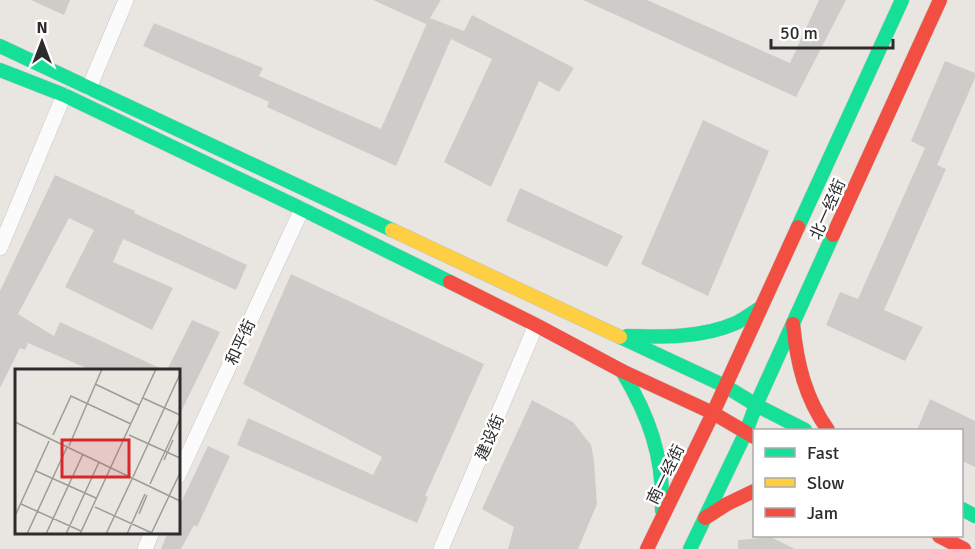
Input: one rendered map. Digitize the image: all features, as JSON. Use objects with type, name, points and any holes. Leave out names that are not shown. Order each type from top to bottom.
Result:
[{"type":"main road","name":"北一经街","points":[[713,413],[902,0]]},
{"type":"main road","name":"北一经街","points":[[750,434],[756,405],[940,0]]},
{"type":"main road","points":[[0,46],[725,386],[756,405],[804,429]]},
{"type":"main road","points":[[0,70],[64,95],[302,208],[536,325],[622,371],[713,413],[750,434],[690,549]]},
{"type":"main road","points":[[618,336],[678,336],[710,332],[736,323],[760,308]]},
{"type":"main road","points":[[793,324],[803,384],[820,421],[827,429]]},
{"type":"main road","points":[[622,371],[635,391],[657,449],[663,489],[661,519]]},
{"type":"main road","name":"南一经街","points":[[647,549],[713,413]]},
{"type":"main road","points":[[705,518],[753,492]]},
{"type":"main road","points":[[941,537],[964,549]]},
{"type":"street","points":[[88,88],[126,0]]},
{"type":"street","points":[[0,248],[64,95]]},
{"type":"street","name":"和平街","points":[[180,472],[302,208]]},
{"type":"street","name":"建设街","points":[[441,549],[536,325]]},
{"type":"street","points":[[145,549],[151,534]]},
{"type":"building","points":[[31,0],[70,0],[64,15]]},
{"type":"building","points":[[373,0],[441,0],[430,18],[464,31],[472,15],[574,68],[559,92],[539,81],[491,187],[444,162],[492,59],[451,39],[396,166],[267,107],[269,102],[143,46],[154,23],[263,68],[259,76],[381,129],[427,23]]},
{"type":"building","points":[[583,0],[647,0],[790,63],[819,0],[846,0],[796,97]]},
{"type":"building","points":[[945,61],[975,73],[975,78],[937,165],[946,169],[884,310],[923,327],[905,361],[826,325],[840,292],[858,299],[925,148],[911,141]]},
{"type":"building","points":[[703,120],[769,151],[708,296],[641,264]]},
{"type":"building","points":[[55,175],[247,265],[236,290],[123,239],[113,262],[173,288],[152,330],[65,287],[94,230],[69,218],[18,314],[54,336],[60,322],[162,369],[89,369],[28,343],[25,350],[20,348],[0,388],[0,291]]},
{"type":"building","points":[[520,188],[623,236],[607,267],[506,221]]},
{"type":"building","points":[[291,274],[484,364],[425,496],[428,497],[417,523],[237,445],[248,418],[373,475],[382,457],[243,384]]},
{"type":"building","points":[[192,320],[220,332],[180,414],[180,369],[168,369]]},
{"type":"building","points":[[930,399],[975,421],[975,467],[963,461],[963,429],[917,429]]},
{"type":"building","points":[[532,400],[573,422],[591,445],[597,504],[578,549],[508,549],[514,527],[482,509]]},
{"type":"building","points":[[208,446],[230,456],[197,527],[194,525],[181,549],[161,549],[167,534],[180,534],[180,505]]},
{"type":"building","points":[[771,537],[795,549],[738,549],[738,540]]},
{"type":"traffic: fast","points":[[798,227],[902,0]]},
{"type":"traffic: fast","points":[[0,46],[392,230]]},
{"type":"traffic: fast","points":[[0,70],[64,95],[450,282]]},
{"type":"traffic: fast","points":[[690,549],[746,432],[833,235]]},
{"type":"traffic: fast","points":[[627,336],[668,336],[710,332],[736,323],[760,308]]},
{"type":"traffic: fast","points":[[620,337],[725,386],[803,429]]},
{"type":"traffic: fast","points":[[622,371],[640,404],[653,437],[660,472],[662,510]]},
{"type":"traffic: fast","points":[[963,510],[975,516]]},
{"type":"traffic: slow","points":[[392,230],[620,337]]},
{"type":"traffic: jam","points":[[833,235],[940,0]]},
{"type":"traffic: jam","points":[[647,549],[713,413],[798,227]]},
{"type":"traffic: jam","points":[[450,282],[622,371],[713,413],[753,436]]},
{"type":"traffic: jam","points":[[793,324],[803,380],[813,405],[827,429]]},
{"type":"traffic: jam","points":[[705,518],[753,491]]},
{"type":"traffic: jam","points":[[941,537],[964,549]]}]
